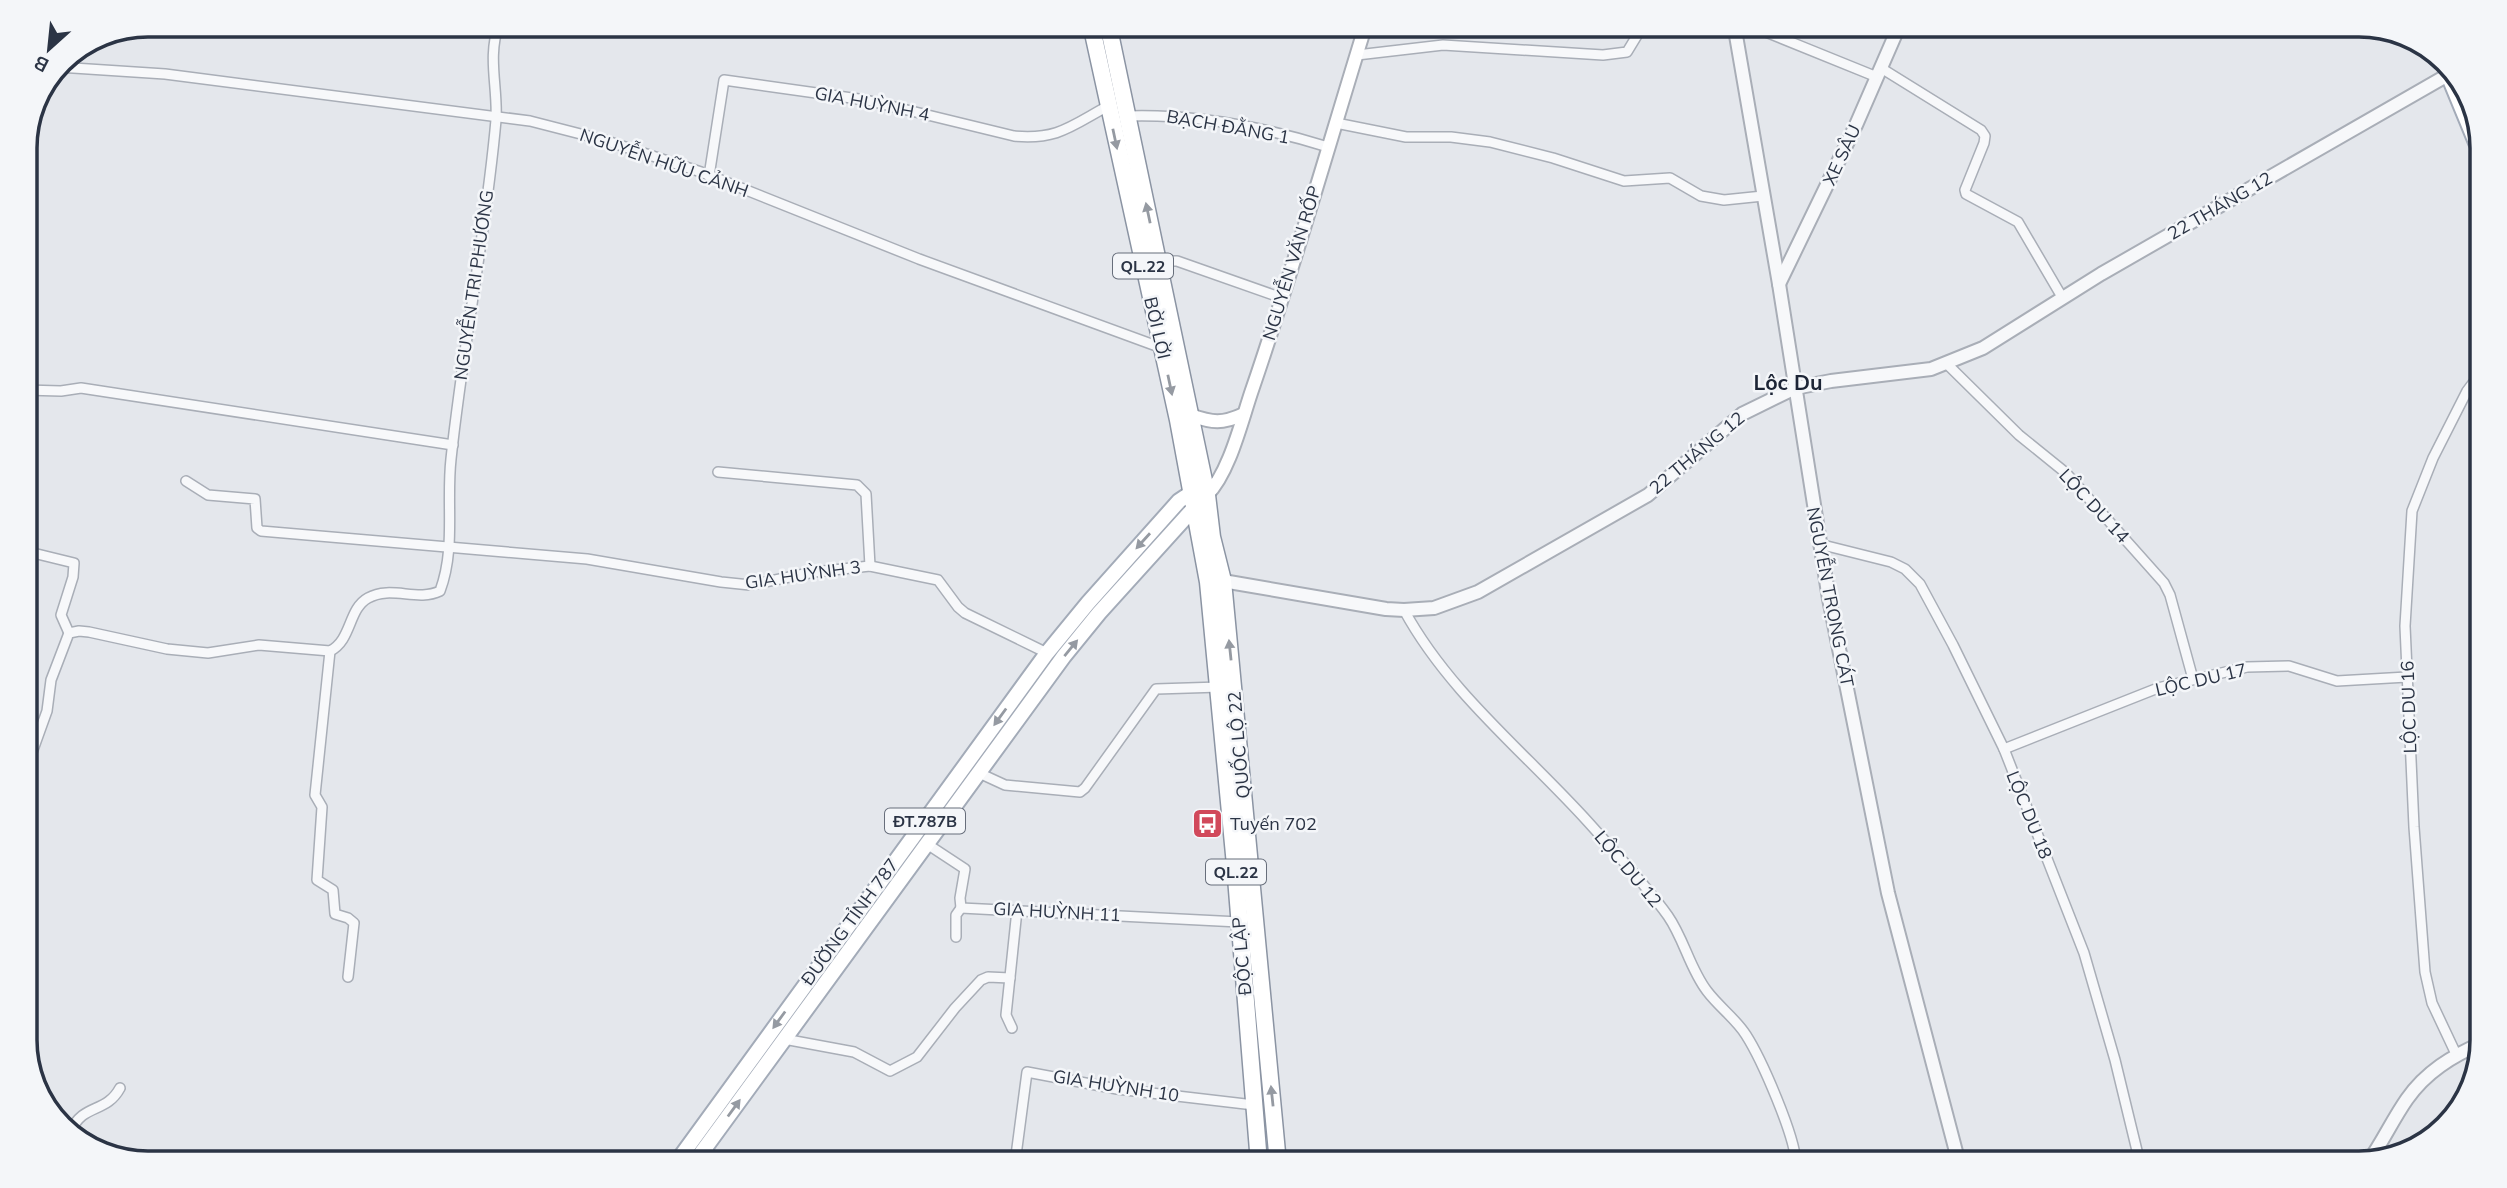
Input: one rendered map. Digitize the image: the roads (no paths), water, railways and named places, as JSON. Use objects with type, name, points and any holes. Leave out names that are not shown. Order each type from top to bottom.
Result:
[{"type":"highway","name":"BỜI LỜI","points":[[1094,37],[1197,499]]},
{"type":"highway","name":"BỜI LỜI","points":[[1111,37],[1190,415],[1197,499]]},
{"type":"highway","name":"QUỐC LỘ 22","points":[[1197,499],[1212,537],[1277,1151]]},
{"type":"highway","name":"ĐỘC LẬP","points":[[1215,581],[1220,687],[1258,1151]]},
{"type":"main road","name":"NGUYỄN VĂN RỐP","points":[[1197,499],[1215,488],[1244,414],[1362,37]]},
{"type":"main road","points":[[1190,415],[1211,422],[1228,422],[1244,414]]},
{"type":"main road","name":"ĐƯỜNG TỈNH 787","points":[[685,1151],[1047,653],[1087,603],[1179,501],[1197,499]]},
{"type":"main road","name":"ĐƯỜNG TỈNH 787","points":[[704,1151],[1082,634],[1197,499]]},
{"type":"street","name":"NGUYỄN TRI PHƯƠNG","points":[[330,651],[345,639],[357,609],[367,598],[395,592],[421,596],[440,591],[450,546],[450,463],[496,117],[492,57],[496,37]]},
{"type":"street","points":[[1357,55],[1443,45],[1603,55],[1627,52],[1636,37]]},
{"type":"street","name":"NGUYỄN TRỌNG CÁT","points":[[1736,37],[1779,284],[1819,544],[1888,893],[1956,1151]]},
{"type":"street","points":[[1781,37],[1879,73],[1981,130],[1985,136],[1984,143],[1965,190],[1966,194],[2018,222],[2062,297]]},
{"type":"street","name":"XE SÂU","points":[[1779,284],[1852,134],[1894,37]]},
{"type":"street","name":"NGUYỄN HỮU CẢNH","points":[[84,69],[165,74],[530,121],[604,140],[709,176],[919,259],[1162,348]]},
{"type":"street","name":"22 THÁNG 12","points":[[1215,581],[1386,610],[1434,608],[1456,602],[1648,495],[1742,414],[1795,388],[1931,369],[1983,348],[2062,297],[2442,74]]},
{"type":"street","name":"GIA HUỲNH 4","points":[[709,176],[724,80],[866,100],[1014,136],[1037,138],[1054,135],[1108,106]]},
{"type":"street","name":"BẠCH ĐẰNG 1","points":[[1128,116],[1165,115],[1220,122],[1328,148]]},
{"type":"street","points":[[1336,123],[1406,137],[1451,137],[1490,142],[1553,158],[1624,181],[1670,178],[1701,196],[1724,200],[1763,196]]},
{"type":"street","points":[[1158,261],[1177,261],[1282,298]]},
{"type":"street","name":"LỘC DU 14","points":[[1947,364],[2019,435],[2066,473],[2164,583],[2170,595],[2193,679]]},
{"type":"street","name":"LỘC DU 16","points":[[2456,1054],[2432,1003],[2425,972],[2414,827],[2405,626],[2412,511],[2433,458],[2470,387]]},
{"type":"street","points":[[37,390],[81,388],[453,445]]},
{"type":"street","points":[[719,472],[857,485],[866,494],[870,566]]},
{"type":"street","name":"GIA HUỲNH 3","points":[[186,481],[208,495],[255,499],[257,528],[261,531],[587,559],[750,585],[814,572],[870,566],[937,580],[965,612],[1047,653]]},
{"type":"street","name":"LỘC DU 18","points":[[1819,544],[1891,562],[1905,569],[1920,584],[1953,645],[2004,749],[2084,953],[2115,1060],[2137,1151]]},
{"type":"street","points":[[37,554],[74,564],[73,577],[61,615],[69,633],[51,680],[47,711],[37,739]]},
{"type":"street","name":"LỘC DU 12","points":[[1404,610],[1421,642],[1478,708],[1588,822],[1669,917],[1697,976],[1746,1034],[1796,1151]]},
{"type":"street","points":[[69,633],[89,632],[167,649],[208,653],[259,645],[330,651],[315,795],[321,807],[317,880],[333,890],[335,914],[354,923],[348,977]]},
{"type":"street","name":"LỘC DU 17","points":[[2004,749],[2158,688],[2248,667],[2289,666],[2337,681],[2407,677]]},
{"type":"street","points":[[979,773],[1005,785],[1080,792],[1085,789],[1156,689],[1220,687]]},
{"type":"street","points":[[927,844],[965,869],[961,908],[956,915],[956,937]]},
{"type":"street","name":"GIA HUỲNH 11","points":[[961,908],[1239,922]]},
{"type":"street","points":[[1012,1028],[1006,1015],[1017,910]]},
{"type":"street","points":[[784,1039],[853,1052],[890,1071],[917,1057],[981,980],[988,977],[1010,978]]},
{"type":"street","points":[[2376,1150],[2413,1092],[2434,1070],[2456,1054],[2469,1048]]},
{"type":"street","name":"GIA HUỲNH 10","points":[[1017,1151],[1027,1072],[1117,1088],[1254,1105]]},
{"type":"street","points":[[76,1124],[83,1114],[110,1102],[118,1092]]},
{"type":"place","name":"Tuyến 702","points":[[1207,824]]},
{"type":"district","name":"Lộc Du","points":[[1788,383]]}]
